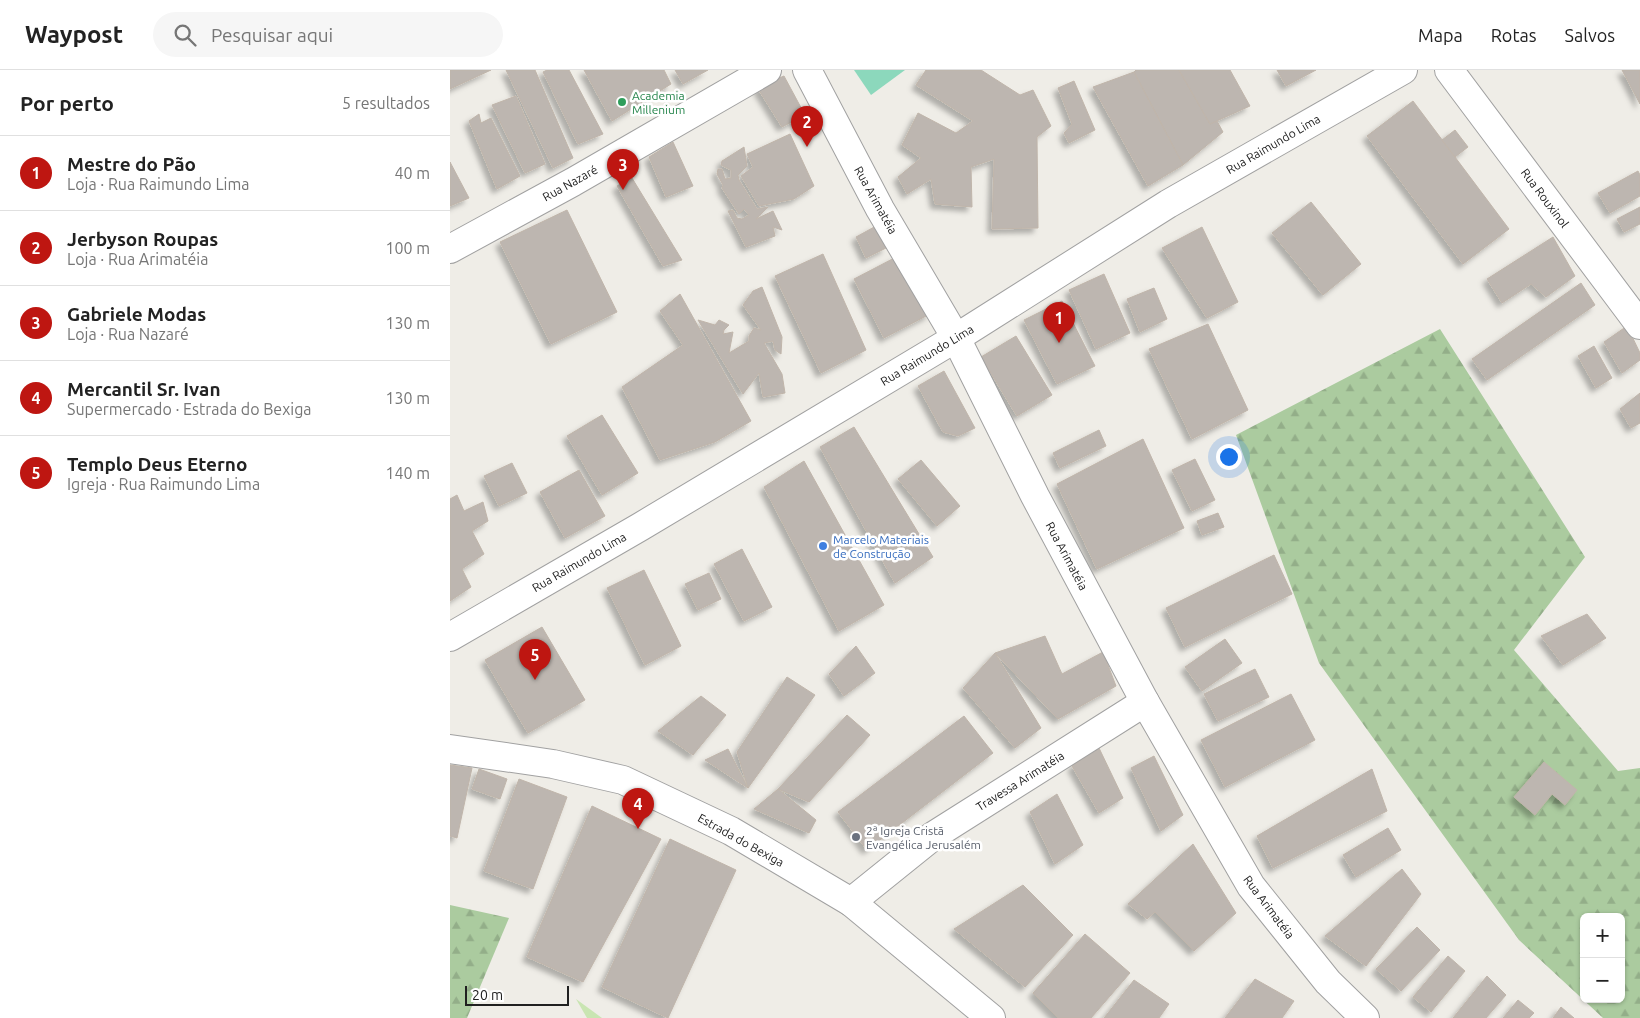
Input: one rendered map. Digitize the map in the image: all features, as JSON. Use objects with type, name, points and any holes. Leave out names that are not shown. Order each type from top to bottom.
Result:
[{"type":"street","name":"Rua Nazaré","points":[[450,249],[573,182],[767,70]]},
{"type":"street","name":"Rua Arimatéia","points":[[807,70],[880,209],[956,338],[1035,496],[1146,702],[1251,886],[1328,982],[1365,1018]]},
{"type":"street","name":"Rua Raimundo Lima","points":[[450,637],[640,527],[956,338],[1168,204],[1403,70]]},
{"type":"street","name":"Rua Rouxinol","points":[[1450,70],[1640,325]]},
{"type":"street","name":"Travessa Arimatéia","points":[[851,902],[933,836],[1146,702]]},
{"type":"street","name":"Estrada do Bexiga","points":[[450,749],[553,764],[623,780],[731,832],[851,902],[991,1018]]},
{"type":"green space","points":[[854,70],[905,70],[871,95]]},
{"type":"green space","points":[[1440,329],[1585,557],[1514,650],[1618,771],[1640,768],[1640,1018],[1603,1018],[1587,1003],[1625,1003],[1625,913],[1580,913],[1580,997],[1519,940],[1319,663],[1236,435]]},
{"type":"green space","points":[[450,905],[509,918],[467,1018],[450,1018]]},
{"type":"green space","points":[[576,999],[602,1018],[587,1018]]},
{"type":"building","points":[[450,70],[491,70],[450,89]]},
{"type":"building","points":[[506,70],[535,70],[573,158],[553,168]]},
{"type":"building","points":[[547,70],[569,70],[603,134],[578,144],[543,72]]},
{"type":"building","name":"Academia Millenium","points":[[584,70],[664,70],[671,84],[612,121]]},
{"type":"building","points":[[675,70],[708,70],[683,84]]},
{"type":"building","points":[[926,70],[981,70],[1020,95],[1033,90],[1051,126],[1037,137],[1038,228],[992,229],[994,159],[971,167],[972,207],[935,204],[931,179],[907,194],[898,177],[921,158],[902,145],[918,113],[956,133],[973,121],[916,85]]},
{"type":"building","points":[[1136,70],[1179,70],[1210,124],[1217,121],[1223,132],[1183,165],[1134,72]]},
{"type":"building","points":[[1179,70],[1230,70],[1250,106],[1210,124]]},
{"type":"building","points":[[1277,70],[1316,70],[1286,86]]},
{"type":"building","points":[[1622,70],[1640,70],[1640,104]]},
{"type":"building","points":[[1134,72],[1183,165],[1148,186],[1093,87]]},
{"type":"building","points":[[784,76],[805,115],[782,127],[757,87]]},
{"type":"building","points":[[1074,81],[1095,130],[1069,143],[1064,133],[1072,124],[1058,88]]},
{"type":"building","points":[[516,96],[545,164],[525,173],[492,105]]},
{"type":"building","points":[[1413,101],[1509,229],[1463,264],[1367,136]]},
{"type":"building","points":[[479,114],[481,123],[491,118],[520,176],[497,189],[469,121]]},
{"type":"building","points":[[1455,130],[1468,147],[1455,157],[1442,140]]},
{"type":"building","points":[[790,134],[814,186],[794,199],[759,206],[741,176],[753,167],[747,154]]},
{"type":"building","points":[[673,142],[693,186],[666,197],[649,157]]},
{"type":"building","points":[[744,147],[747,166],[738,175],[739,180],[757,209],[768,207],[756,219],[773,211],[782,230],[773,227],[775,236],[746,247],[728,211],[733,210],[737,218],[742,219],[749,215],[744,209],[739,214],[722,188],[723,185],[717,174],[718,169],[722,169],[725,179],[731,178],[731,170],[721,165],[722,161]]},
{"type":"building","points":[[450,162],[469,198],[450,206]]},
{"type":"building","points":[[1638,171],[1640,175],[1640,196],[1610,213],[1598,193]]},
{"type":"building","points":[[632,178],[682,260],[663,266],[617,186]]},
{"type":"building","points":[[1311,202],[1361,264],[1323,295],[1272,233]]},
{"type":"building","points":[[1640,207],[1640,224],[1624,232],[1617,219]]},
{"type":"building","points":[[567,210],[617,312],[551,344],[500,242]]},
{"type":"building","points":[[876,226],[886,248],[866,258],[856,237]]},
{"type":"building","points":[[1202,227],[1238,302],[1207,318],[1162,248]]},
{"type":"building","points":[[1553,237],[1575,276],[1546,297],[1531,284],[1502,303],[1487,279]]},
{"type":"building","points":[[823,254],[866,350],[821,373],[775,276]]},
{"type":"building","points":[[900,255],[930,314],[884,338],[854,279]]},
{"type":"building","points":[[1104,274],[1130,333],[1096,349],[1069,290]]},
{"type":"building","points":[[1581,283],[1595,305],[1487,380],[1472,359]]},
{"type":"building","points":[[762,287],[782,337],[781,354],[775,350],[773,341],[764,343],[782,374],[785,393],[763,397],[759,373],[743,394],[698,320],[715,325],[719,320],[729,325],[723,334],[733,332],[729,353],[749,341],[749,336],[754,328],[761,330],[743,305],[753,291]]},
{"type":"building","points":[[1154,288],[1167,319],[1140,332],[1127,299]]},
{"type":"building","points":[[680,294],[751,421],[715,442],[660,460],[622,387],[683,345],[660,311]]},
{"type":"building","points":[[1062,301],[1095,366],[1057,384],[1024,320]]},
{"type":"building","points":[[1208,324],[1248,410],[1192,439],[1149,349]]},
{"type":"building","points":[[1627,326],[1640,353],[1640,360],[1622,373],[1604,342]]},
{"type":"building","points":[[1016,336],[1052,395],[1017,416],[981,357]]},
{"type":"building","points":[[1594,346],[1612,378],[1596,388],[1578,356]]},
{"type":"building","points":[[944,371],[975,428],[958,436],[943,432],[918,386]]},
{"type":"building","points":[[1640,393],[1640,423],[1631,428],[1620,409]]},
{"type":"building","points":[[602,415],[638,473],[602,495],[567,436]]},
{"type":"building","points":[[854,427],[933,557],[895,583],[820,447]]},
{"type":"building","points":[[1099,430],[1106,446],[1060,468],[1053,453]]},
{"type":"building","points":[[1143,439],[1184,528],[1097,569],[1057,484]]},
{"type":"building","points":[[1195,459],[1215,500],[1192,511],[1172,470]]},
{"type":"building","points":[[921,460],[960,506],[937,526],[898,479]]},
{"type":"building","name":"Marcelo Materiais de Construção","points":[[804,461],[884,605],[839,631],[764,487]]},
{"type":"building","points":[[512,463],[527,493],[499,506],[484,476]]},
{"type":"building","points":[[579,470],[605,516],[565,538],[540,492]]},
{"type":"building","points":[[457,495],[464,511],[483,502],[488,521],[472,531],[484,554],[462,569],[471,587],[450,601],[450,499]]},
{"type":"building","points":[[1218,513],[1224,527],[1202,535],[1197,521]]},
{"type":"building","points":[[742,549],[772,607],[744,621],[714,564]]},
{"type":"building","points":[[1274,555],[1292,594],[1185,647],[1166,608]]},
{"type":"building","points":[[644,570],[681,646],[645,665],[607,588]]},
{"type":"building","points":[[709,573],[721,599],[698,610],[685,584]]},
{"type":"building","points":[[1587,614],[1606,638],[1563,665],[1541,636]]},
{"type":"building","points":[[542,627],[585,700],[528,733],[485,660]]},
{"type":"building","points":[[1045,636],[1062,674],[1103,652],[1116,686],[1058,719],[995,653]]},
{"type":"building","points":[[1225,639],[1242,663],[1202,691],[1185,667]]},
{"type":"building","points":[[856,646],[875,673],[844,696],[829,674]]},
{"type":"building","points":[[995,653],[1041,728],[1015,748],[963,688]]},
{"type":"building","points":[[1255,669],[1269,697],[1218,721],[1204,694]]},
{"type":"building","points":[[787,677],[815,695],[748,788],[737,752]]},
{"type":"building","points":[[1291,694],[1315,740],[1225,787],[1201,740]]},
{"type":"building","points":[[701,696],[726,715],[693,755],[658,731]]},
{"type":"building","points":[[847,715],[870,735],[809,802],[778,789]]},
{"type":"building","points":[[964,716],[993,753],[867,850],[838,812]]},
{"type":"building","points":[[1099,748],[1123,798],[1099,813],[1072,766]]},
{"type":"building","points":[[728,749],[748,788],[705,760]]},
{"type":"building","points":[[1154,756],[1183,815],[1161,831],[1131,768]]},
{"type":"building","points":[[1544,762],[1577,790],[1565,805],[1552,794],[1535,815],[1514,797]]},
{"type":"building","points":[[450,765],[472,768],[457,838],[450,836]]},
{"type":"building","points":[[479,769],[507,779],[500,799],[472,789]]},
{"type":"building","points":[[1372,769],[1387,811],[1273,868],[1257,836]]},
{"type":"building","points":[[519,779],[567,797],[533,889],[484,871]]},
{"type":"building","points":[[778,789],[816,820],[809,833],[754,809]]},
{"type":"building","points":[[1057,794],[1083,845],[1055,864],[1030,812]]},
{"type":"building","points":[[592,806],[661,839],[583,982],[527,957]]},
{"type":"building","points":[[1388,828],[1401,850],[1356,877],[1343,855]]},
{"type":"building","points":[[670,839],[736,870],[668,1018],[602,987]]},
{"type":"building","points":[[1193,844],[1236,913],[1194,951],[1155,912],[1147,919],[1128,904]]},
{"type":"building","points":[[1402,869],[1421,894],[1366,966],[1325,936]]},
{"type":"building","points":[[1023,885],[1073,935],[1025,987],[954,929]]},
{"type":"building","points":[[1417,927],[1440,950],[1401,991],[1376,969]]},
{"type":"building","points":[[1085,934],[1130,973],[1091,1018],[1058,1018],[1033,993]]},
{"type":"building","points":[[1448,956],[1465,971],[1431,1012],[1413,997]]},
{"type":"building","points":[[1487,976],[1506,995],[1486,1018],[1453,1018]]},
{"type":"building","points":[[1255,979],[1294,1001],[1282,1018],[1225,1018]]},
{"type":"building","points":[[1134,980],[1169,1004],[1159,1018],[1104,1018]]},
{"type":"building","points":[[1518,1000],[1534,1013],[1529,1018],[1503,1018]]},
{"type":"building","points":[[1561,1007],[1574,1018],[1553,1018]]},
{"type":"place","name":"Academia Millenium","points":[[622,102]]},
{"type":"place","name":"Jerbyson Roupas","points":[[807,147]]},
{"type":"place","name":"Gabriele Modas","points":[[623,190]]},
{"type":"place","name":"Mestre do Pão","points":[[1059,343]]},
{"type":"place","name":"Marcelo Materiais de Construção","points":[[823,546]]},
{"type":"place","name":"Templo Deus Eterno","points":[[535,680]]},
{"type":"place","name":"Mercantil Sr. Ivan","points":[[638,829]]},
{"type":"place","name":"2ª Igreja Cristã Evangélica Jerusalém","points":[[856,837]]}]
